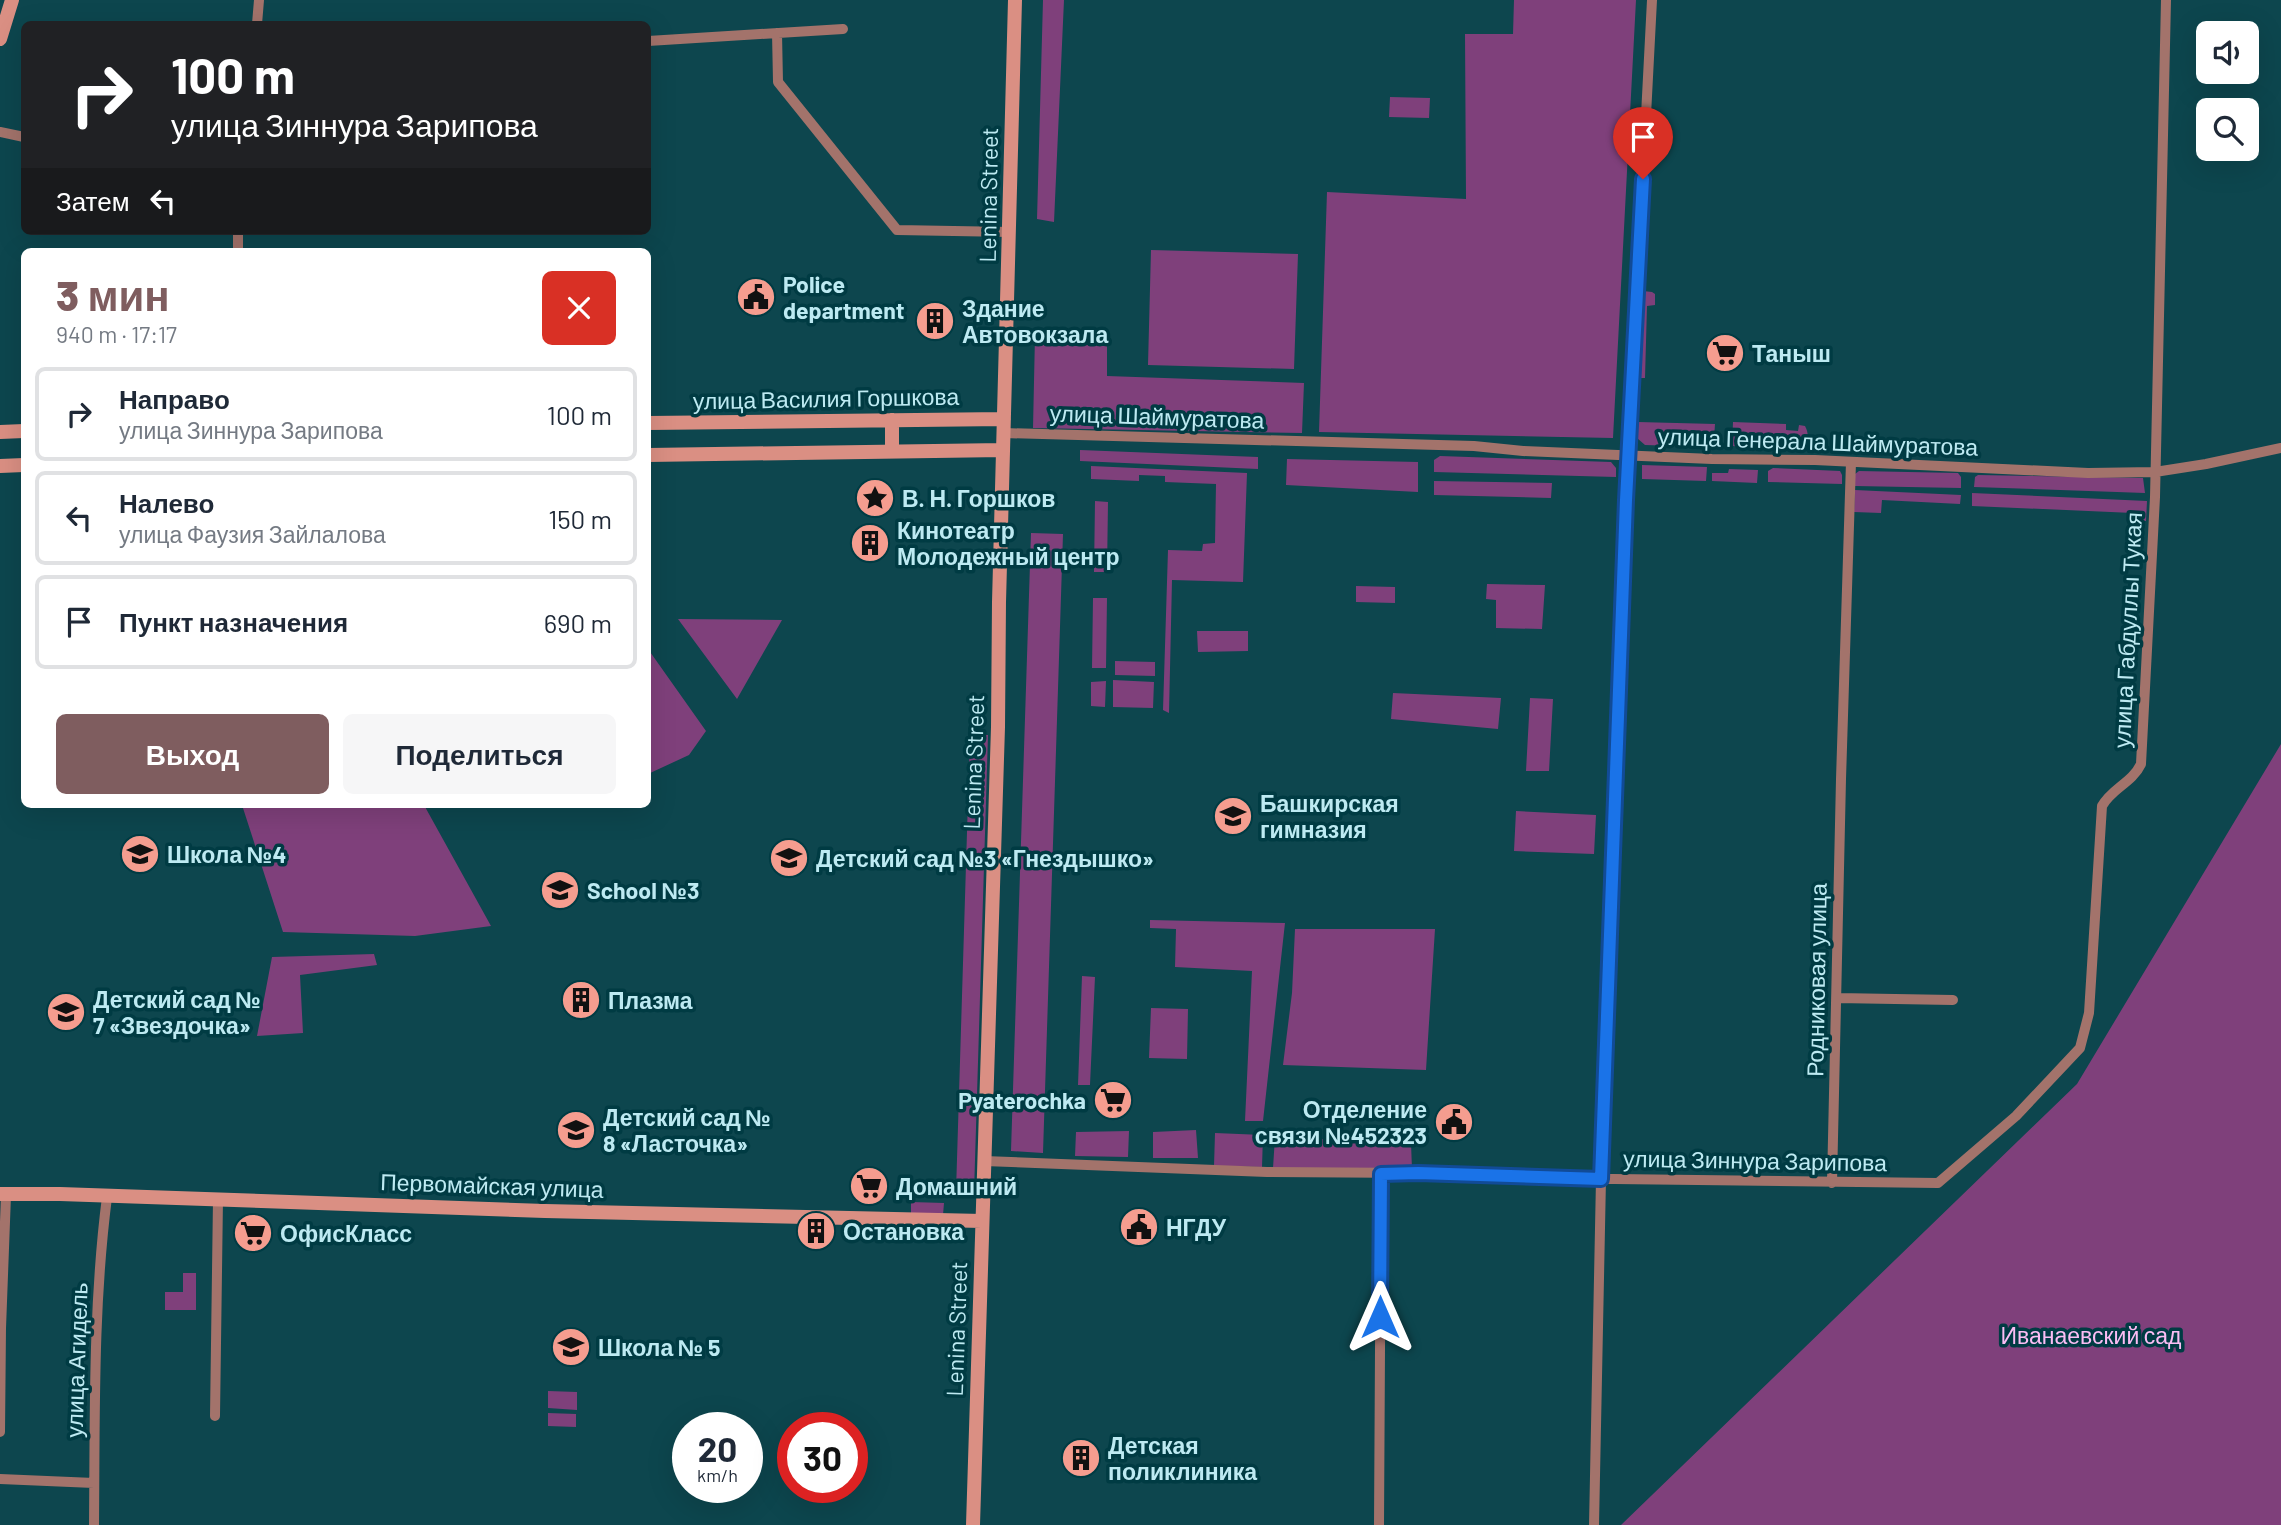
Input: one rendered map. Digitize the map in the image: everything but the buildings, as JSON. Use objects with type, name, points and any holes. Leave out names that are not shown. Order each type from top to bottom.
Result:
[{"type":"main road","points":[[0,38],[12,0]]},
{"type":"main road","name":"Lenina Street","points":[[973,1525],[998,727],[1015,0]]},
{"type":"main road","points":[[892,420],[892,450]]},
{"type":"main road","name":"улица Василия Горшкова","points":[[651,423],[892,420],[1004,426]]},
{"type":"main road","points":[[0,432],[21,431]]},
{"type":"main road","points":[[651,455],[1003,450]]},
{"type":"main road","points":[[0,466],[21,465]]},
{"type":"main road","name":"Первомайская улица","points":[[3,1195],[60,1194],[545,1211],[982,1221]]},
{"type":"street","points":[[257,21],[259,0]]},
{"type":"street","points":[[1594,1525],[1601,1179],[1629,455],[1652,0]]},
{"type":"street","name":"улица Габдуллы Тукая","points":[[1938,1183],[2016,1116],[2080,1048],[2090,1013],[2102,806],[2108,795],[2135,777],[2141,764],[2155,472],[2166,0]]},
{"type":"street","points":[[651,41],[843,29]]},
{"type":"street","points":[[777,33],[778,82],[897,230],[1010,232]]},
{"type":"street","points":[[0,132],[21,136]]},
{"type":"street","name":"улица Шаймуратова","points":[[1004,426],[1310,442]]},
{"type":"street","name":"улица Генерала Шаймуратова","points":[[1310,442],[1474,446],[1523,451],[2088,473],[2155,472],[2281,448]]},
{"type":"street","name":"Родниковая улица","points":[[1832,1182],[1840,779],[1851,462]]},
{"type":"street","points":[[1837,998],[1953,1000]]},
{"type":"street","name":"улица Зиннура Зарипова","points":[[984,1161],[1267,1172],[1938,1183]]},
{"type":"street","points":[[1380,1525],[1381,1174]]},
{"type":"street","points":[[0,1432],[3,1195]]},
{"type":"street","name":"улица Агидель","points":[[94,1525],[96,1334],[107,1197]]},
{"type":"street","points":[[215,1416],[218,1199]]},
{"type":"street","points":[[0,1479],[94,1483]]},
{"type":"green space","points":[[1043,0],[1064,0],[1054,222],[1037,219]]},
{"type":"green space","points":[[1514,0],[1636,0],[1613,438],[1319,432],[1327,192],[1466,199],[1465,34],[1513,34]]},
{"type":"green space","points":[[1390,97],[1430,98],[1429,118],[1389,117]]},
{"type":"green space","points":[[1151,250],[1298,254],[1294,369],[1148,365]]},
{"type":"green space","points":[[1643,291],[1655,294],[1655,305],[1647,306],[1645,378],[1641,378]]},
{"type":"green space","points":[[1035,335],[1107,336],[1107,376],[1304,383],[1302,433],[1033,428]]},
{"type":"green space","points":[[1638,422],[1715,424],[1714,439],[1708,439],[1708,447],[1645,445],[1637,438]]},
{"type":"green space","points":[[1733,422],[1786,424],[1786,430],[1798,431],[1799,425],[1805,426],[1807,441],[1803,450],[1732,446]]},
{"type":"green space","points":[[1080,450],[1258,457],[1258,469],[1080,461]]},
{"type":"green space","points":[[1440,456],[1611,462],[1616,468],[1616,477],[1434,472],[1434,460]]},
{"type":"green space","points":[[1287,459],[1418,462],[1418,492],[1286,485]]},
{"type":"green space","points":[[1642,465],[1707,467],[1706,481],[1642,479]]},
{"type":"green space","points":[[1091,466],[1247,473],[1243,582],[1172,580],[1169,713],[1163,710],[1168,550],[1202,551],[1203,544],[1215,543],[1216,484],[1165,482],[1165,476],[1139,475],[1139,481],[1091,479]]},
{"type":"green space","points":[[1773,468],[1840,471],[1842,484],[1768,482],[1768,471]]},
{"type":"green space","points":[[1729,469],[1758,470],[1757,483],[1712,481],[1712,473],[1728,473]]},
{"type":"green space","points":[[1859,471],[1958,473],[1961,477],[1961,488],[1855,486],[1855,474]]},
{"type":"green space","points":[[1975,477],[2143,478],[2145,493],[1974,487]]},
{"type":"green space","points":[[1434,481],[1552,483],[1551,498],[1434,495]]},
{"type":"green space","points":[[1855,490],[1961,495],[1960,504],[1882,500],[1881,513],[1854,512]]},
{"type":"green space","points":[[1972,493],[2147,501],[2146,521],[2133,520],[2133,513],[1972,506]]},
{"type":"green space","points":[[1095,501],[1108,502],[1107,572],[1094,572]]},
{"type":"green space","points":[[1031,533],[1063,534],[1043,1153],[1011,1151]]},
{"type":"green space","points":[[1487,584],[1545,585],[1542,629],[1496,628],[1496,600],[1486,599]]},
{"type":"green space","points":[[1356,586],[1395,587],[1395,603],[1356,602]]},
{"type":"green space","points":[[1093,598],[1107,598],[1106,668],[1092,668]]},
{"type":"green space","points":[[678,619],[782,620],[737,699]]},
{"type":"green space","points":[[1197,631],[1248,631],[1248,651],[1198,652]]},
{"type":"green space","points":[[651,653],[706,731],[689,755],[651,773]]},
{"type":"green space","points":[[1115,661],[1155,662],[1155,676],[1115,675]]},
{"type":"green space","points":[[1113,680],[1154,682],[1153,708],[1113,707]]},
{"type":"green space","points":[[1106,681],[1105,707],[1091,706],[1091,682]]},
{"type":"green space","points":[[1393,693],[1501,698],[1498,729],[1391,719]]},
{"type":"green space","points":[[1530,698],[1553,699],[1549,771],[1526,771]]},
{"type":"green space","points":[[970,734],[988,735],[974,1193],[956,1192]]},
{"type":"green space","name":"Иванаевский сад","points":[[2281,744],[2281,1525],[1621,1525],[2077,1084]]},
{"type":"green space","points":[[243,808],[426,808],[491,926],[415,936],[283,932]]},
{"type":"green space","points":[[1516,811],[1596,815],[1594,854],[1514,851]]},
{"type":"green space","points":[[1150,920],[1285,923],[1263,1121],[1245,1121],[1252,971],[1175,967],[1176,929],[1150,928]]},
{"type":"green space","points":[[1295,929],[1435,929],[1426,1070],[1283,1065],[1292,993]]},
{"type":"green space","points":[[374,954],[377,965],[300,975],[303,1033],[257,1036],[272,957]]},
{"type":"green space","points":[[1082,976],[1095,977],[1090,1085],[1078,1085]]},
{"type":"green space","points":[[1151,1008],[1188,1009],[1187,1059],[1149,1058]]},
{"type":"green space","points":[[1196,1130],[1198,1158],[1153,1158],[1153,1132]]},
{"type":"green space","points":[[1129,1131],[1128,1157],[1075,1156],[1076,1132]]},
{"type":"green space","points":[[1215,1133],[1263,1135],[1262,1167],[1214,1166]]},
{"type":"green space","points":[[1275,1137],[1411,1143],[1412,1169],[1273,1168]]},
{"type":"green space","points":[[911,1202],[944,1203],[943,1215],[911,1213]]},
{"type":"green space","points":[[183,1273],[196,1273],[196,1310],[165,1310],[165,1292],[183,1292]]},
{"type":"green space","points":[[548,1391],[577,1392],[577,1410],[548,1408]]},
{"type":"green space","points":[[548,1413],[576,1414],[576,1427],[548,1426]]},
{"type":"place","name":"Police department","points":[[756,297]]},
{"type":"place","name":"Здание Автовокзала","points":[[935,321]]},
{"type":"place","name":"Таныш","points":[[1725,353]]},
{"type":"place","name":"В. Н. Горшков","points":[[875,498]]},
{"type":"place","name":"Кинотеатр Молодежный центр","points":[[870,543]]},
{"type":"place","name":"Башкирская гимназия","points":[[1233,816]]},
{"type":"place","name":"Школа №4","points":[[140,854]]},
{"type":"place","name":"Детский сад №3 «Гнездышко»","points":[[789,858]]},
{"type":"place","name":"School №3","points":[[560,890]]},
{"type":"place","name":"Плазма","points":[[581,1000]]},
{"type":"place","name":"Детский сад № 7 «Звездочка»","points":[[66,1012]]},
{"type":"place","name":"Pyaterochka","points":[[1113,1100]]},
{"type":"place","name":"Отделение связи №452323","points":[[1454,1122]]},
{"type":"place","name":"Детский сад № 8 «Ласточка»","points":[[576,1130]]},
{"type":"place","name":"Домашний","points":[[869,1186]]},
{"type":"place","name":"НГДУ","points":[[1139,1227]]},
{"type":"place","name":"Остановка","points":[[816,1231]]},
{"type":"place","name":"ОфисКласс","points":[[253,1233]]},
{"type":"place","name":"Школа № 5","points":[[571,1347]]},
{"type":"place","name":"Детская поликлиника","points":[[1081,1458]]},
{"type":"route","points":[[1380,1317],[1381,1174],[1601,1179],[1626,500],[1643,179]]}]
